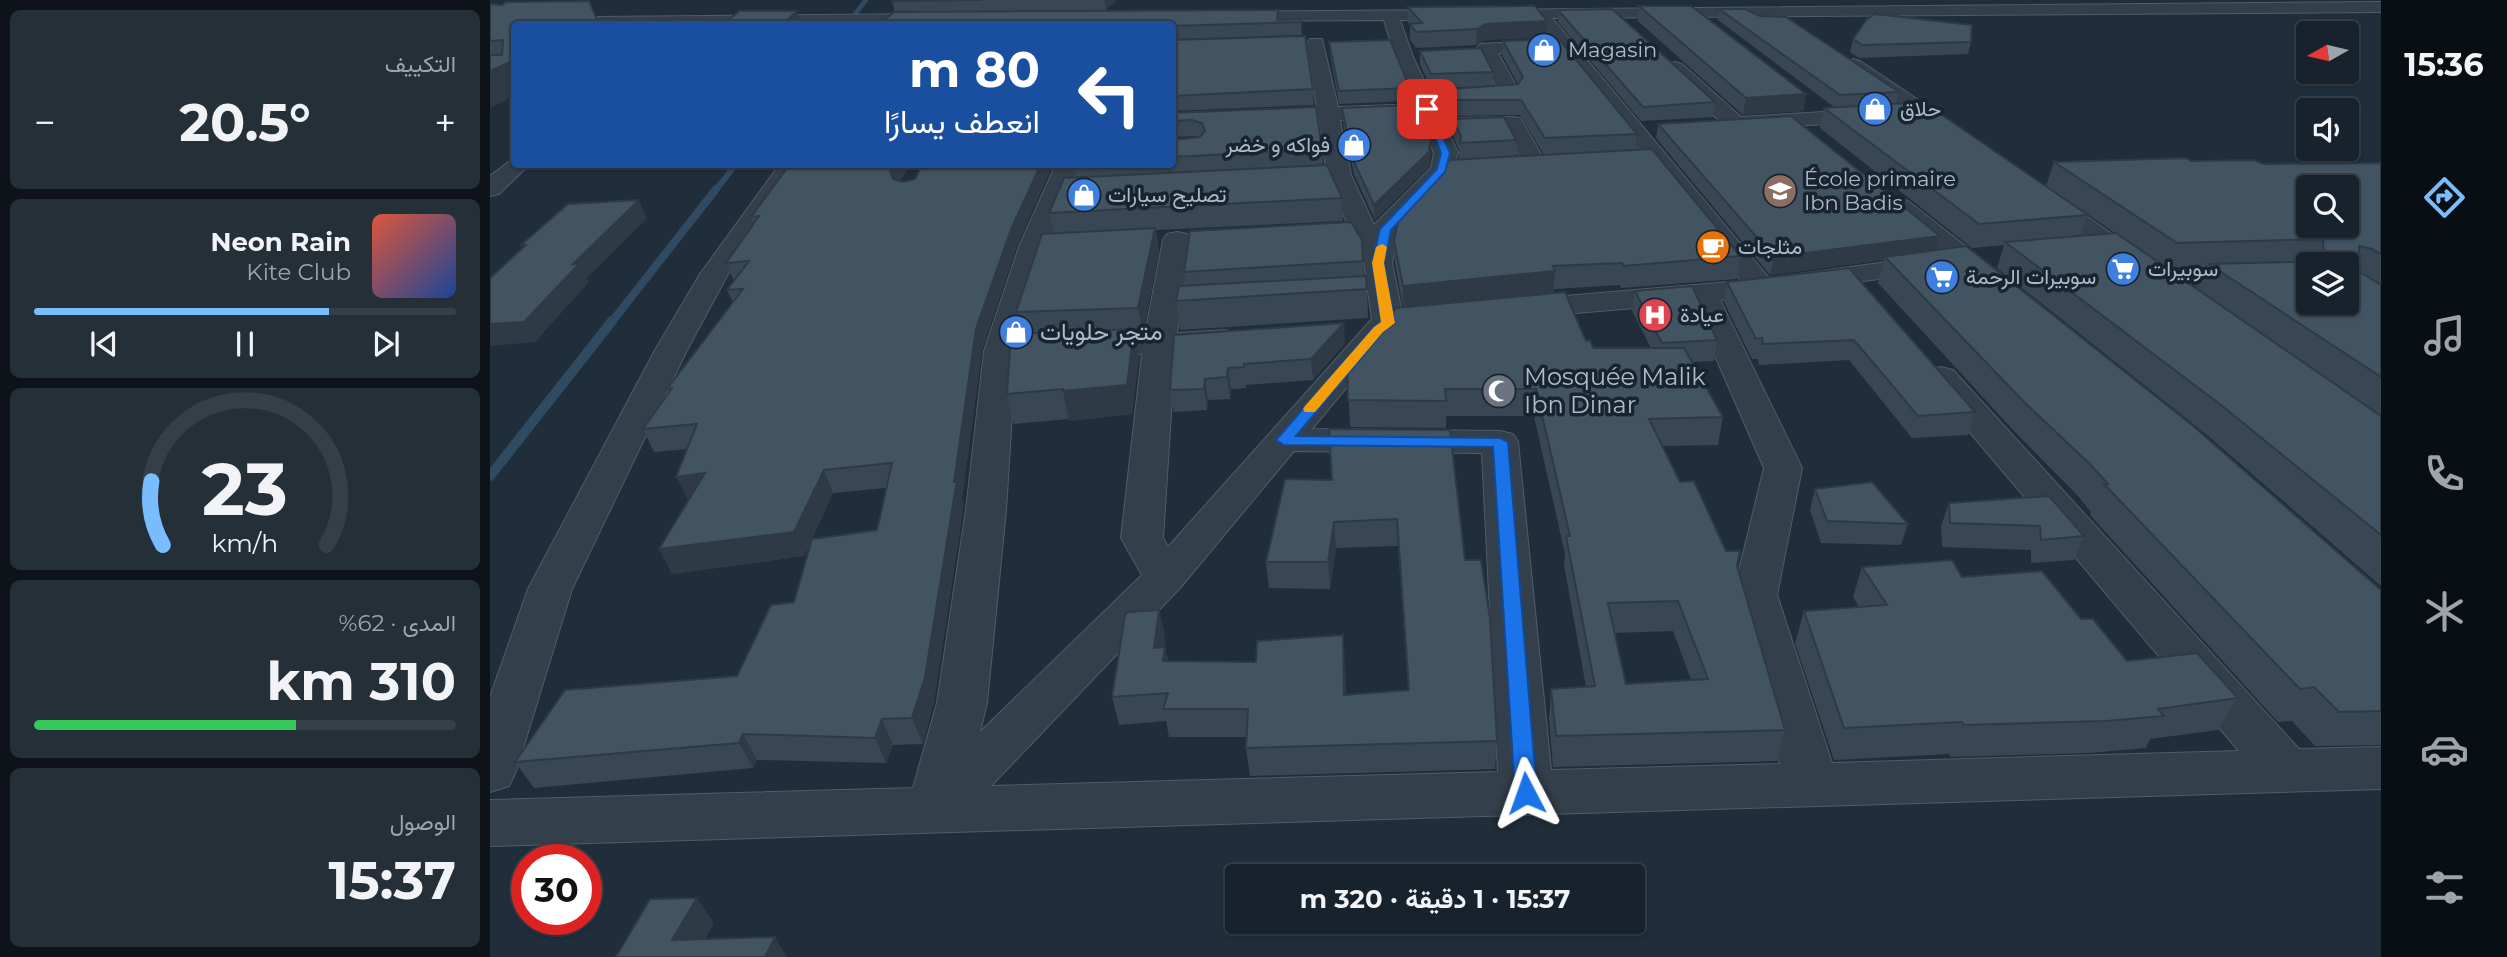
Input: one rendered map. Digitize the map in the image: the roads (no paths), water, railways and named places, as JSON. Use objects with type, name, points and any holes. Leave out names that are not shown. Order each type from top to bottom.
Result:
[{"type":"street","points":[[1217,16],[2381,8]]},
{"type":"street","points":[[1694,13],[1715,29]]},
{"type":"street","points":[[1776,13],[1810,36]]},
{"type":"street","points":[[934,810],[1165,578],[1284,440],[1383,303],[1385,229],[1455,170],[1427,111],[1416,56],[1390,14]]},
{"type":"street","points":[[1617,14],[1637,32]]},
{"type":"street","points":[[1354,15],[1358,37]]},
{"type":"street","points":[[1540,15],[1762,288]]},
{"type":"street","points":[[919,21],[958,19]]},
{"type":"street","points":[[776,21],[893,21]]},
{"type":"street","points":[[490,23],[511,23]]},
{"type":"street","points":[[1340,41],[1309,43],[1339,175],[1348,230],[1383,303]]},
{"type":"street","points":[[1427,111],[1510,93],[1486,48],[1564,44]]},
{"type":"street","points":[[1656,51],[1735,123]]},
{"type":"street","points":[[1833,51],[1969,145]]},
{"type":"street","points":[[1464,54],[1489,53]]},
{"type":"street","points":[[1176,119],[1320,99],[1427,111],[1511,123],[1535,166]]},
{"type":"street","points":[[1710,125],[1735,123],[1799,110],[1826,131],[1924,113]]},
{"type":"street","points":[[1633,131],[1659,129]]},
{"type":"street","points":[[1630,161],[1656,159]]},
{"type":"street","points":[[1508,167],[1562,164]]},
{"type":"street","points":[[490,771],[550,589],[670,352],[714,274],[789,168]]},
{"type":"street","points":[[1258,179],[1339,175]]},
{"type":"street","points":[[2014,177],[2192,303]]},
{"type":"street","points":[[934,810],[962,703],[986,510],[1026,350],[1046,247],[1070,181]]},
{"type":"street","points":[[1878,190],[2020,304]]},
{"type":"street","points":[[1165,578],[1142,538],[1159,344],[1182,303],[1177,240]]},
{"type":"street","points":[[2072,250],[2112,247]]},
{"type":"street","points":[[1488,311],[1762,288],[2006,256]]},
{"type":"street","points":[[1852,275],[1879,306]]},
{"type":"street","points":[[2158,280],[2296,276]]},
{"type":"street","points":[[1702,293],[1783,468],[1755,595],[1812,784]]},
{"type":"street","points":[[1337,332],[1383,303]]},
{"type":"street","points":[[1026,350],[1255,338]]},
{"type":"street","points":[[1915,347],[2286,771]]},
{"type":"street","points":[[1284,440],[1500,442],[1526,793]]},
{"type":"street","points":[[490,823],[2381,768]]},
{"type":"waterway","points":[[849,21],[866,0]]},
{"type":"waterway","points":[[715,191],[733,168]]},
{"type":"waterway","points":[[611,323],[716,189]]},
{"type":"waterway","points":[[490,476],[612,321]]},
{"type":"place","name":"Magasin","points":[[1544,50]]},
{"type":"place","name":"حلاق","points":[[1875,109]]},
{"type":"place","name":"فواكه و خضر","points":[[1354,145]]},
{"type":"place","name":"École primaire Ibn Badis","points":[[1780,191]]},
{"type":"place","name":"تصليح سيارات","points":[[1084,195]]},
{"type":"place","name":"مثلجات","points":[[1713,247]]},
{"type":"place","name":"سوبيرات","points":[[2123,269]]},
{"type":"place","name":"سوبيرات الرحمة","points":[[1942,277]]},
{"type":"place","name":"عيادة","points":[[1655,315]]},
{"type":"place","name":"متجر حلويات","points":[[1016,332]]},
{"type":"place","name":"Mosquée Malik Ibn Dinar","points":[[1499,391]]}]
